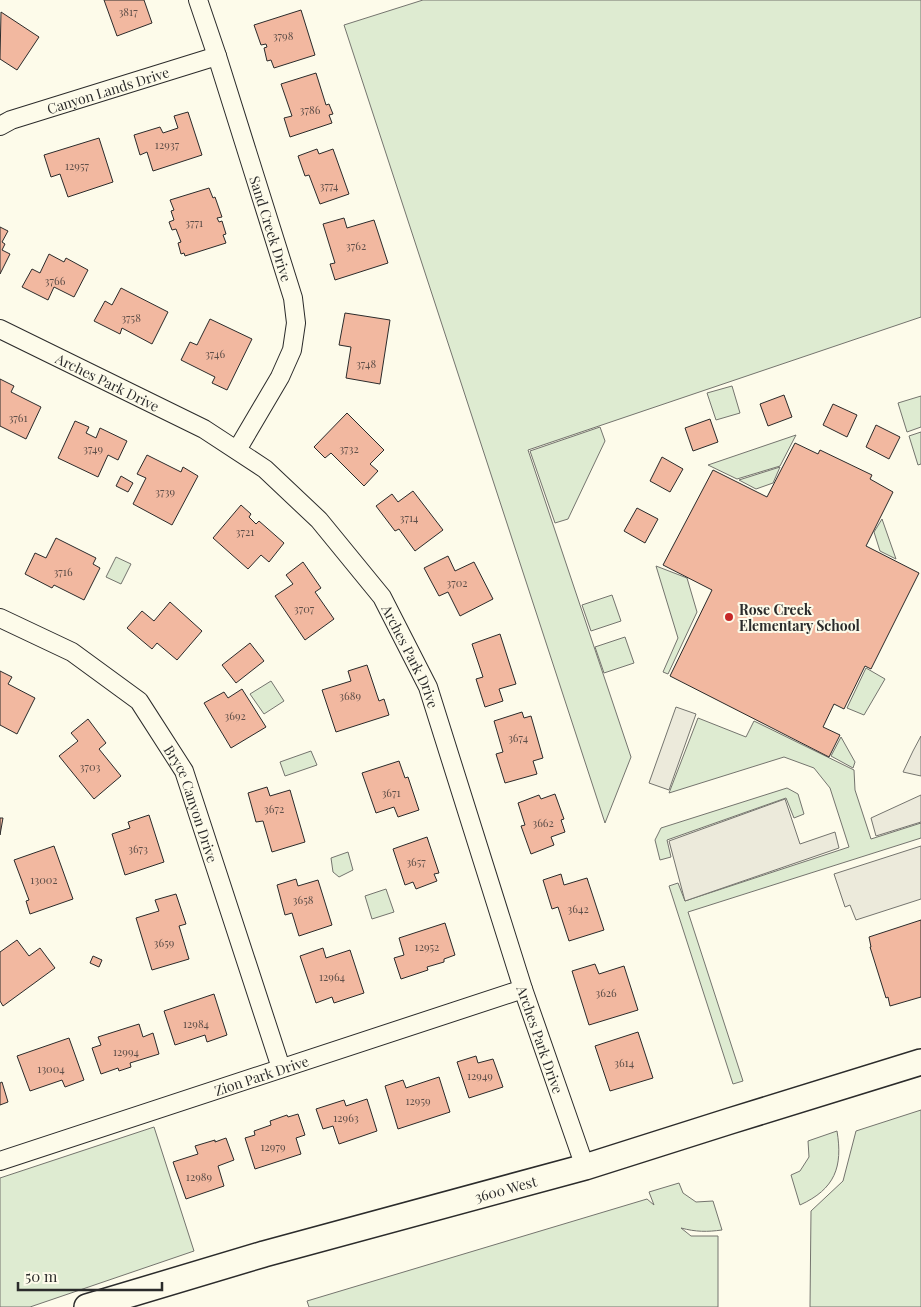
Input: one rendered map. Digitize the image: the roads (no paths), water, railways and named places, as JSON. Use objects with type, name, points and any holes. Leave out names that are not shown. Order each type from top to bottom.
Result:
[{"type":"main road","name":"3600 West","points":[[87,1307],[264,1254],[585,1167],[921,1062]]},
{"type":"street","name":"Sand Creek Drive","points":[[198,0],[293,298],[296,323],[292,350],[280,377],[237,450]]},
{"type":"street","name":"Canyon Lands Drive","points":[[0,126],[11,120],[217,56]]},
{"type":"street","name":"Arches Park Drive","points":[[0,329],[204,429],[266,469],[319,520],[382,597],[428,688],[523,989],[585,1167]]},
{"type":"street","name":"Bryce Canyon Drive","points":[[0,618],[72,652],[138,701],[184,771],[281,1068]]},
{"type":"street","name":"Zion Park Drive","points":[[0,1160],[523,989]]},
{"type":"place","name":"Rose Creek Elementary School","points":[[729,617]]}]
